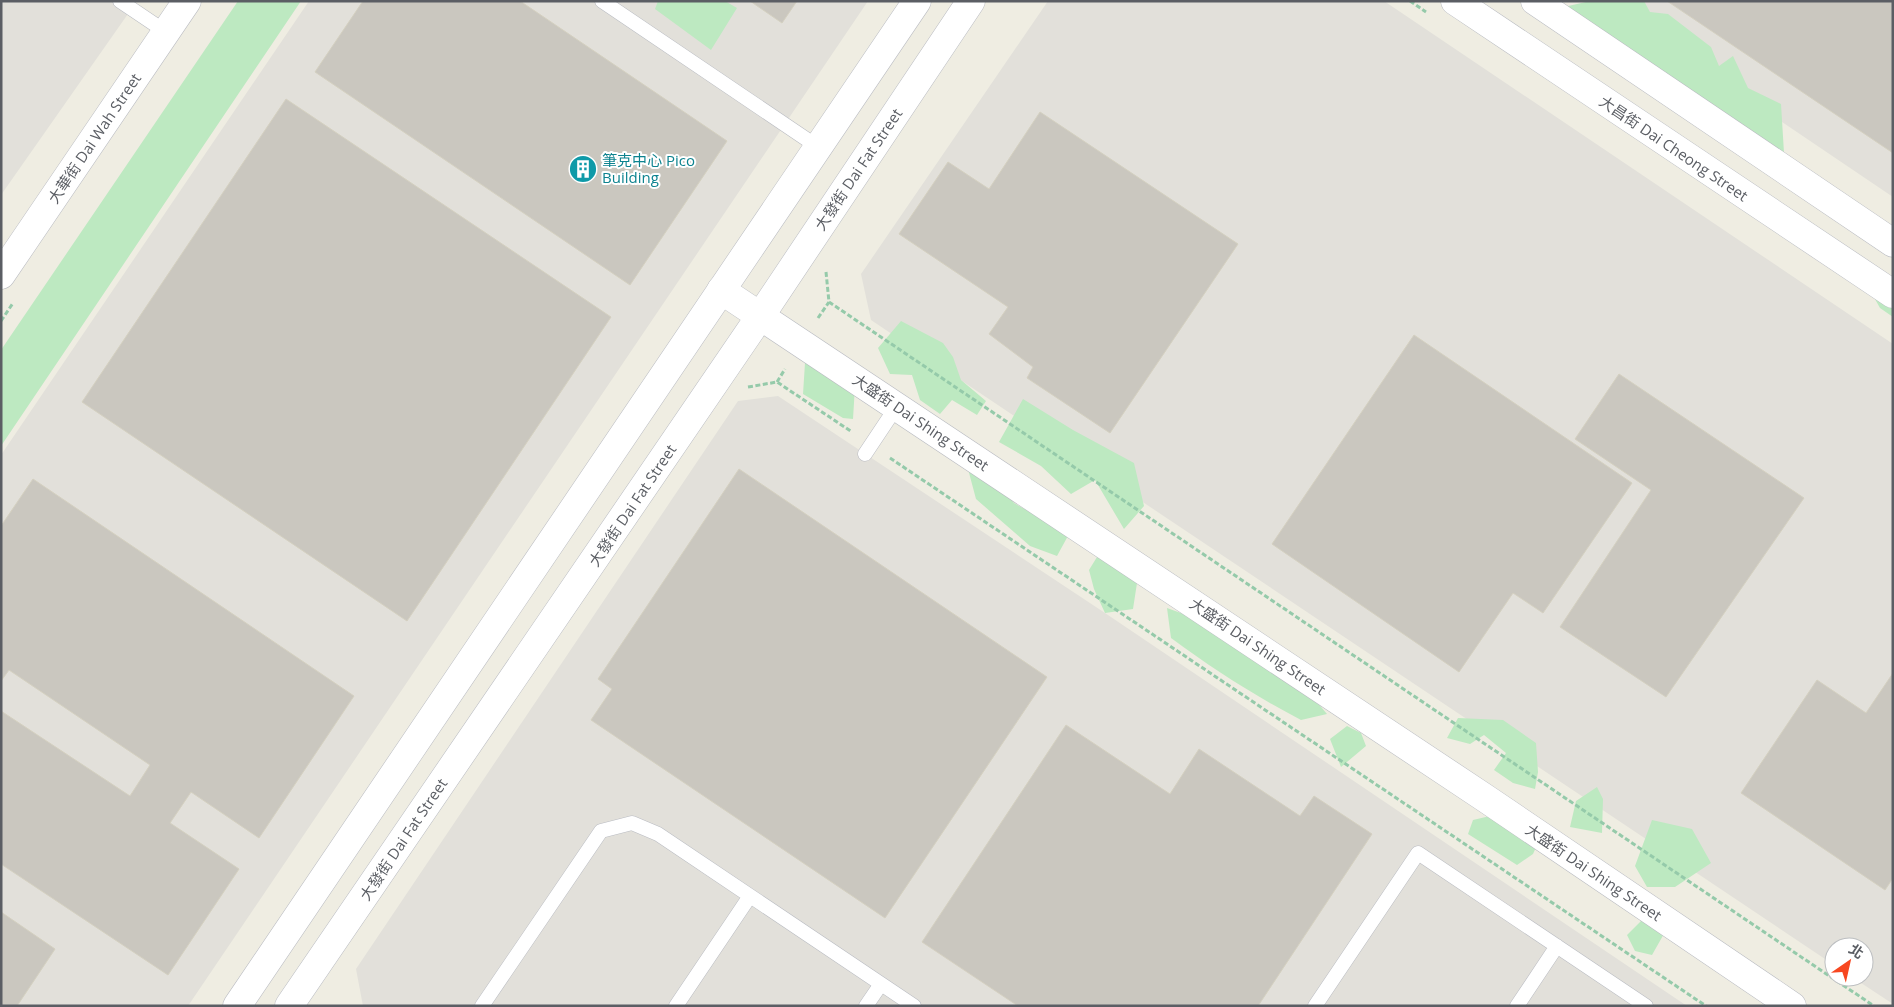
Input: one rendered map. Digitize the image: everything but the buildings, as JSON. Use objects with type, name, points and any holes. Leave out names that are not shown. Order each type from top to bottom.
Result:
[{"type":"street","name":"大華街 Dai Wah Street","points":[[1,275],[187,1]]},
{"type":"street","points":[[237,1006],[917,1]]},
{"type":"street","name":"大發街 Dai Fat Street","points":[[289,1006],[761,315],[971,1]]},
{"type":"street","name":"大昌街 Dai Cheong Street","points":[[1455,1],[1893,294]]},
{"type":"street","points":[[1534,1],[1893,243]]},
{"type":"street","name":"大盛街 Dai Shing Street","points":[[722,290],[1792,1006]]},
{"type":"lane","points":[[120,1],[166,32]]},
{"type":"lane","points":[[602,1],[818,147]]},
{"type":"lane","points":[[868,450],[897,406]]},
{"type":"lane","points":[[482,1006],[601,831],[632,823],[658,834],[914,1006]]},
{"type":"lane","points":[[1315,1006],[1418,853],[1646,1006]]},
{"type":"lane","points":[[676,1006],[750,896]]},
{"type":"lane","points":[[1517,1006],[1557,946]]},
{"type":"lane","points":[[866,1006],[881,984]]},
{"type":"path","points":[[826,265],[830,302],[1874,1006]]},
{"type":"path","points":[[745,388],[777,382],[868,450],[1706,1006]]},
{"type":"shaded area","points":[[1,1],[137,1],[1,195]]},
{"type":"shaded area","points":[[309,1],[868,1],[188,1006],[1,1006],[1,455]]},
{"type":"shaded area","points":[[1048,1],[1384,1],[1893,344],[1893,1004],[1867,987],[1874,987],[1874,937],[1824,937],[1824,958],[871,320],[861,274]]},
{"type":"shaded area","points":[[1603,1],[1893,1],[1893,197]]},
{"type":"shaded area","points":[[778,396],[1105,613],[1687,1006],[363,1006],[356,969],[738,401]]},
{"type":"green space","points":[[238,1],[301,1],[1,446],[1,350]]},
{"type":"green space","points":[[658,1],[725,1],[737,8],[711,50],[655,9]]},
{"type":"green space","points":[[1590,1],[1644,1],[1650,12],[1668,14],[1711,47],[1719,66],[1733,56],[1748,88],[1781,104],[1784,153],[1564,7]]},
{"type":"green space","points":[[1893,289],[1893,317],[1880,308],[1871,292]]},
{"type":"green space","points":[[901,321],[943,343],[953,357],[961,380],[986,401],[977,415],[952,400],[940,414],[920,400],[912,375],[890,374],[878,348]]},
{"type":"green space","points":[[805,363],[824,369],[855,386],[853,419],[843,418],[803,394]]},
{"type":"green space","points":[[1023,399],[1073,430],[1134,463],[1144,506],[1124,529],[1095,480],[1071,494],[1041,466],[999,442]]},
{"type":"green space","points":[[968,469],[999,483],[1014,503],[1069,534],[1057,556],[1030,546],[976,499]]},
{"type":"green space","points":[[1097,557],[1124,562],[1137,583],[1133,609],[1105,613],[1094,589],[1089,570]]},
{"type":"green space","points":[[1167,608],[1189,616],[1208,631],[1242,629],[1300,682],[1327,714],[1301,720],[1218,671],[1171,638]]},
{"type":"green space","points":[[1458,718],[1503,720],[1536,743],[1538,772],[1535,789],[1513,783],[1494,770],[1506,753],[1484,735],[1470,744],[1447,738]]},
{"type":"green space","points":[[1347,726],[1361,733],[1366,746],[1341,767],[1330,739]]},
{"type":"green space","points":[[1597,787],[1603,799],[1602,833],[1570,827],[1576,801]]},
{"type":"green space","points":[[1490,816],[1537,845],[1533,854],[1517,865],[1468,834],[1473,820]]},
{"type":"green space","points":[[1652,820],[1692,829],[1711,863],[1675,887],[1647,887],[1635,866]]},
{"type":"green space","points":[[1641,921],[1655,921],[1665,932],[1652,955],[1635,951],[1627,935]]},
{"type":"place","name":"筆克中心 Pico Building","points":[[583,169]]}]
